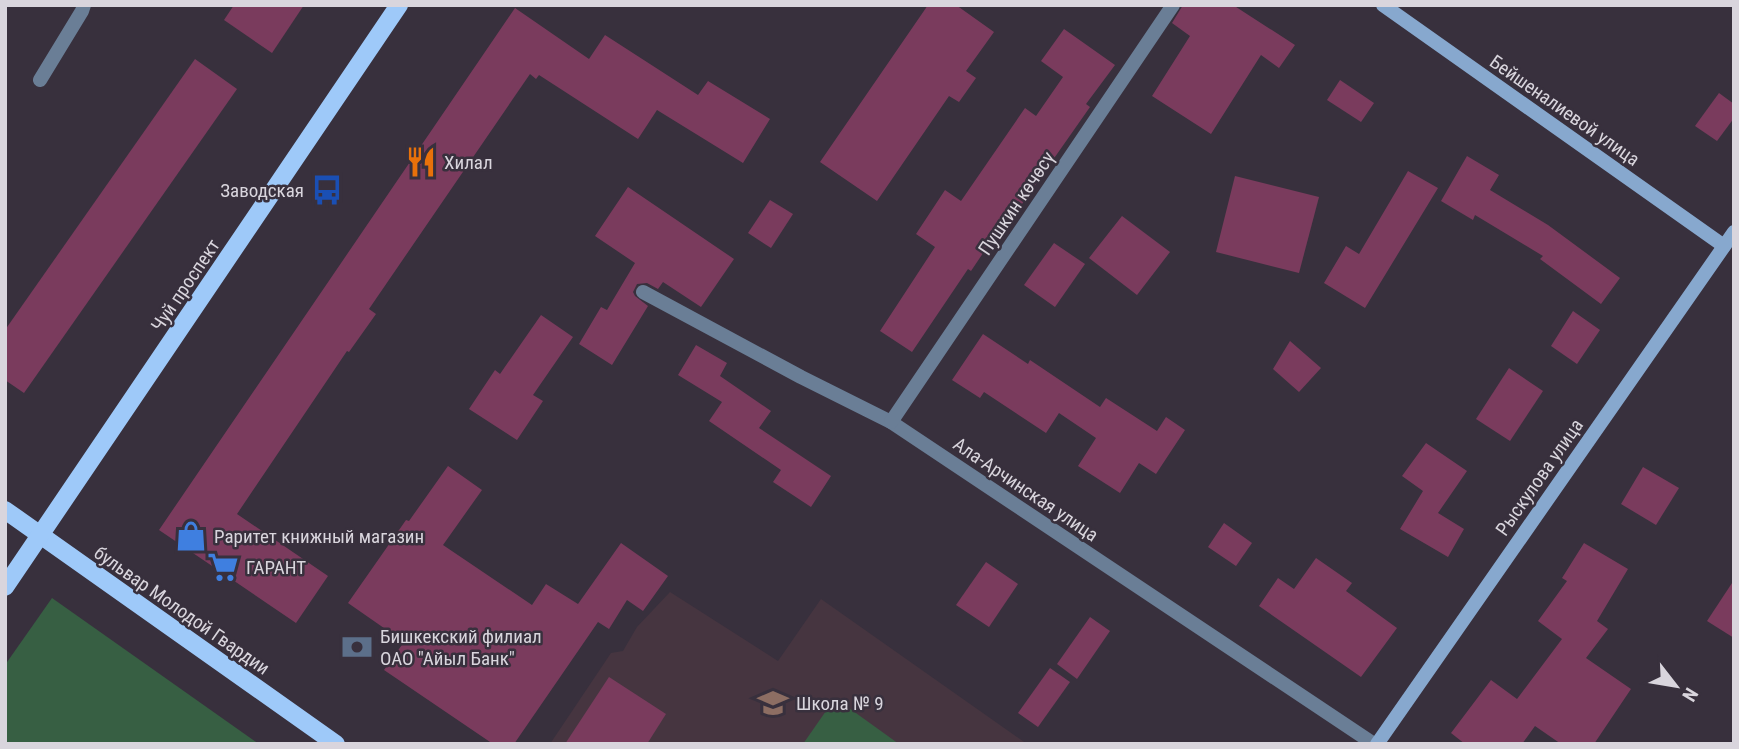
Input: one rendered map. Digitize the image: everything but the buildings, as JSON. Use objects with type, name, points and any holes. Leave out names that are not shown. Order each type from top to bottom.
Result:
[{"type":"main road","name":"Чуй проспект","points":[[5,587],[399,5]]},
{"type":"main road","name":"Бейшеналиевой улица","points":[[1383,5],[1724,246]]},
{"type":"main road","name":"Рыскулова улица","points":[[1375,744],[1734,232]]},
{"type":"main road","name":"бульвар Молодой Гвардии","points":[[5,510],[336,744]]},
{"type":"street","points":[[40,80],[84,5]]},
{"type":"street","name":"Пушкин көчөсү","points":[[891,422],[1173,5]]},
{"type":"street","name":"Ала-Арчинская улица","points":[[643,292],[891,422],[1375,744]]},
{"type":"shaded area","name":"Школа № 9","points":[[670,592],[778,661],[821,599],[1027,744],[550,744],[611,653],[623,651],[637,627]]},
{"type":"green space","points":[[52,598],[259,744],[5,744],[5,665]]},
{"type":"green space","points":[[835,698],[899,744],[803,744]]},
{"type":"place","name":"Хилал","points":[[421,162]]},
{"type":"place","name":"Заводская","points":[[327,190]]},
{"type":"place","name":"Раритет книжный магазин","points":[[191,536]]},
{"type":"place","name":"ГАРАНТ","points":[[223,567]]},
{"type":"place","name":"Бишкекский филиал ОАО \"Айыл Банк\"","points":[[357,647]]},
{"type":"place","name":"Школа № 9","points":[[773,703]]}]
